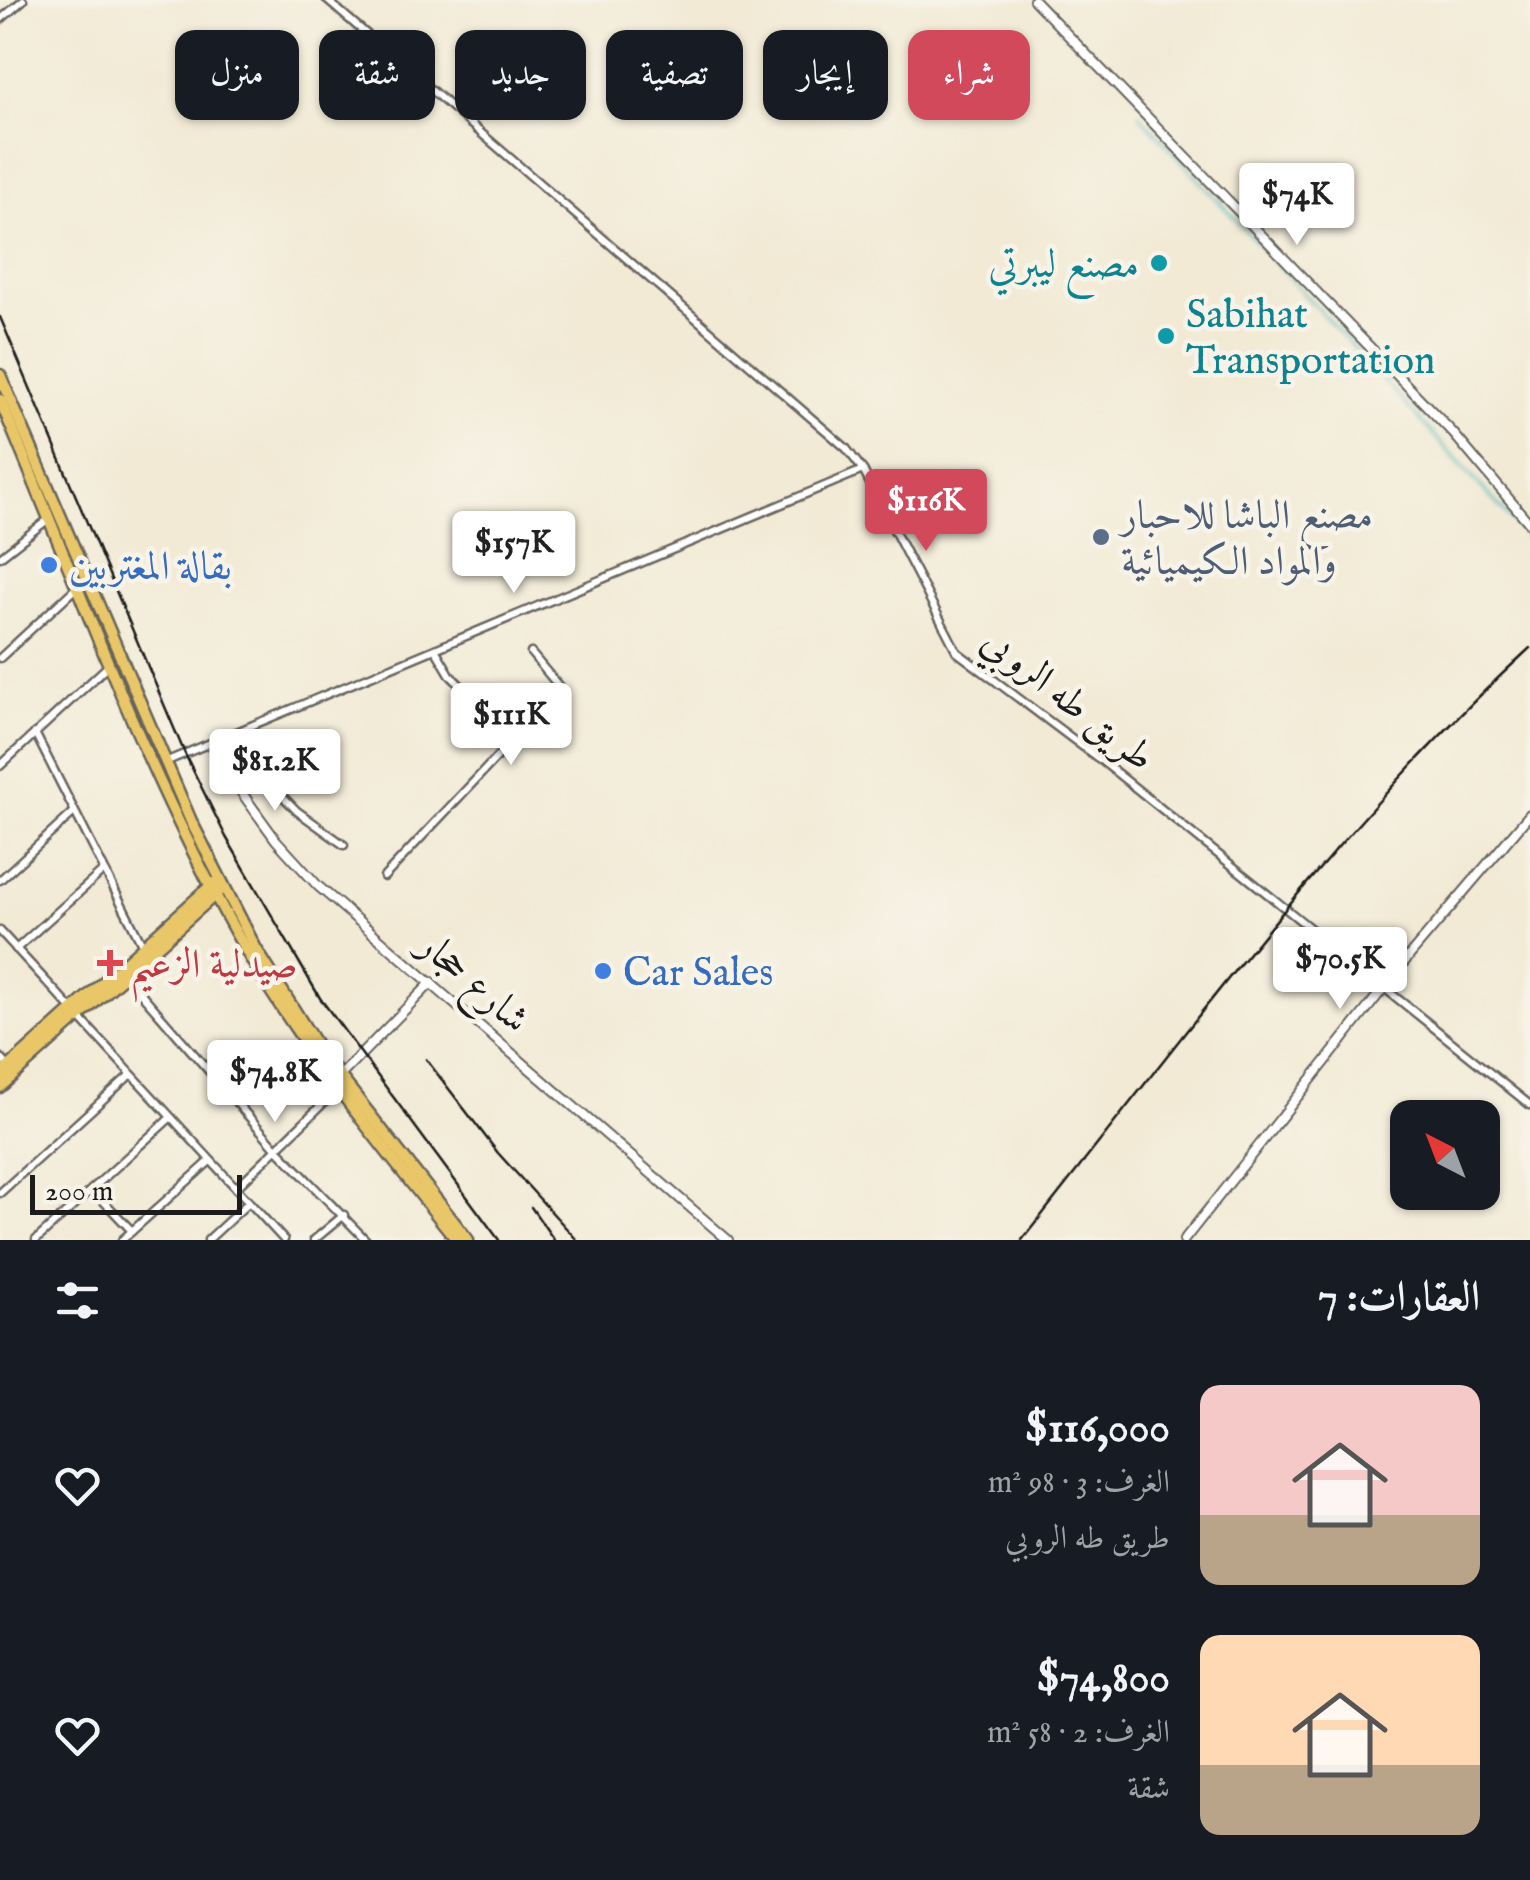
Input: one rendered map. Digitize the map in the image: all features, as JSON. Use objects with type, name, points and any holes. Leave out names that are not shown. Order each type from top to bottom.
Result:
[{"type":"main road","points":[[0,374],[218,886]]},
{"type":"main road","points":[[0,400],[111,662],[275,1000],[454,1239]]},
{"type":"main road","points":[[0,1087],[144,947],[218,886]]},
{"type":"main road","points":[[3,1066],[124,975],[218,886]]},
{"type":"main road","points":[[339,1083],[468,1240]]},
{"type":"street","points":[[0,20],[23,0]]},
{"type":"street","name":"طريق طه الروبي","points":[[327,0],[812,417],[864,470],[957,652],[1530,1106]]},
{"type":"street","points":[[1034,0],[1453,433],[1530,524]]},
{"type":"street","points":[[165,762],[864,470]]},
{"type":"street","points":[[0,557],[35,525],[50,518]]},
{"type":"street","points":[[0,658],[79,585]]},
{"type":"street","points":[[435,649],[451,676],[481,706]]},
{"type":"street","points":[[384,876],[561,689],[531,652]]},
{"type":"street","points":[[0,766],[111,662]]},
{"type":"street","points":[[35,734],[72,814],[144,947]]},
{"type":"street","name":"شارع حجار","points":[[220,739],[226,771],[276,840],[318,886],[432,982],[584,1120],[728,1240]]},
{"type":"street","points":[[225,752],[245,757],[297,811],[344,845]]},
{"type":"street","points":[[0,880],[72,814]]},
{"type":"street","points":[[1184,1240],[1384,987],[1530,814]]},
{"type":"street","points":[[16,949],[103,871]]},
{"type":"street","points":[[0,931],[284,1240]]},
{"type":"street","points":[[124,975],[276,1149],[366,1240]]},
{"type":"street","points":[[236,1188],[432,982]]},
{"type":"street","points":[[0,1193],[130,1075]]},
{"type":"street","points":[[36,1240],[170,1118]]},
{"type":"street","points":[[122,1240],[210,1161]]},
{"type":"street","points":[[92,1189],[132,1232]]},
{"type":"street","points":[[208,1240],[249,1202]]},
{"type":"street","points":[[314,1240],[344,1214]]},
{"type":"waterway","points":[[1139,114],[1530,540]]},
{"type":"railway","points":[[0,317],[185,754],[226,837],[320,998],[499,1240]]},
{"type":"railway","points":[[1022,1240],[1328,859],[1392,786],[1530,648]]},
{"type":"railway","points":[[426,1059],[498,1153],[577,1240]]},
{"type":"railway","points":[[531,1207],[554,1240]]},
{"type":"place","name":"مصنع ليبرتي","points":[[1159,263]]},
{"type":"place","name":"Sabihat Transportation","points":[[1166,336]]},
{"type":"place","name":"مصنع الباشا للاحبار والمواد الكيميائية","points":[[1101,537]]},
{"type":"place","name":"بقالة المغتربين","points":[[49,565]]},
{"type":"place","name":"صيدلية الزعيم","points":[[110,963]]},
{"type":"place","name":"Car Sales","points":[[603,971]]}]
